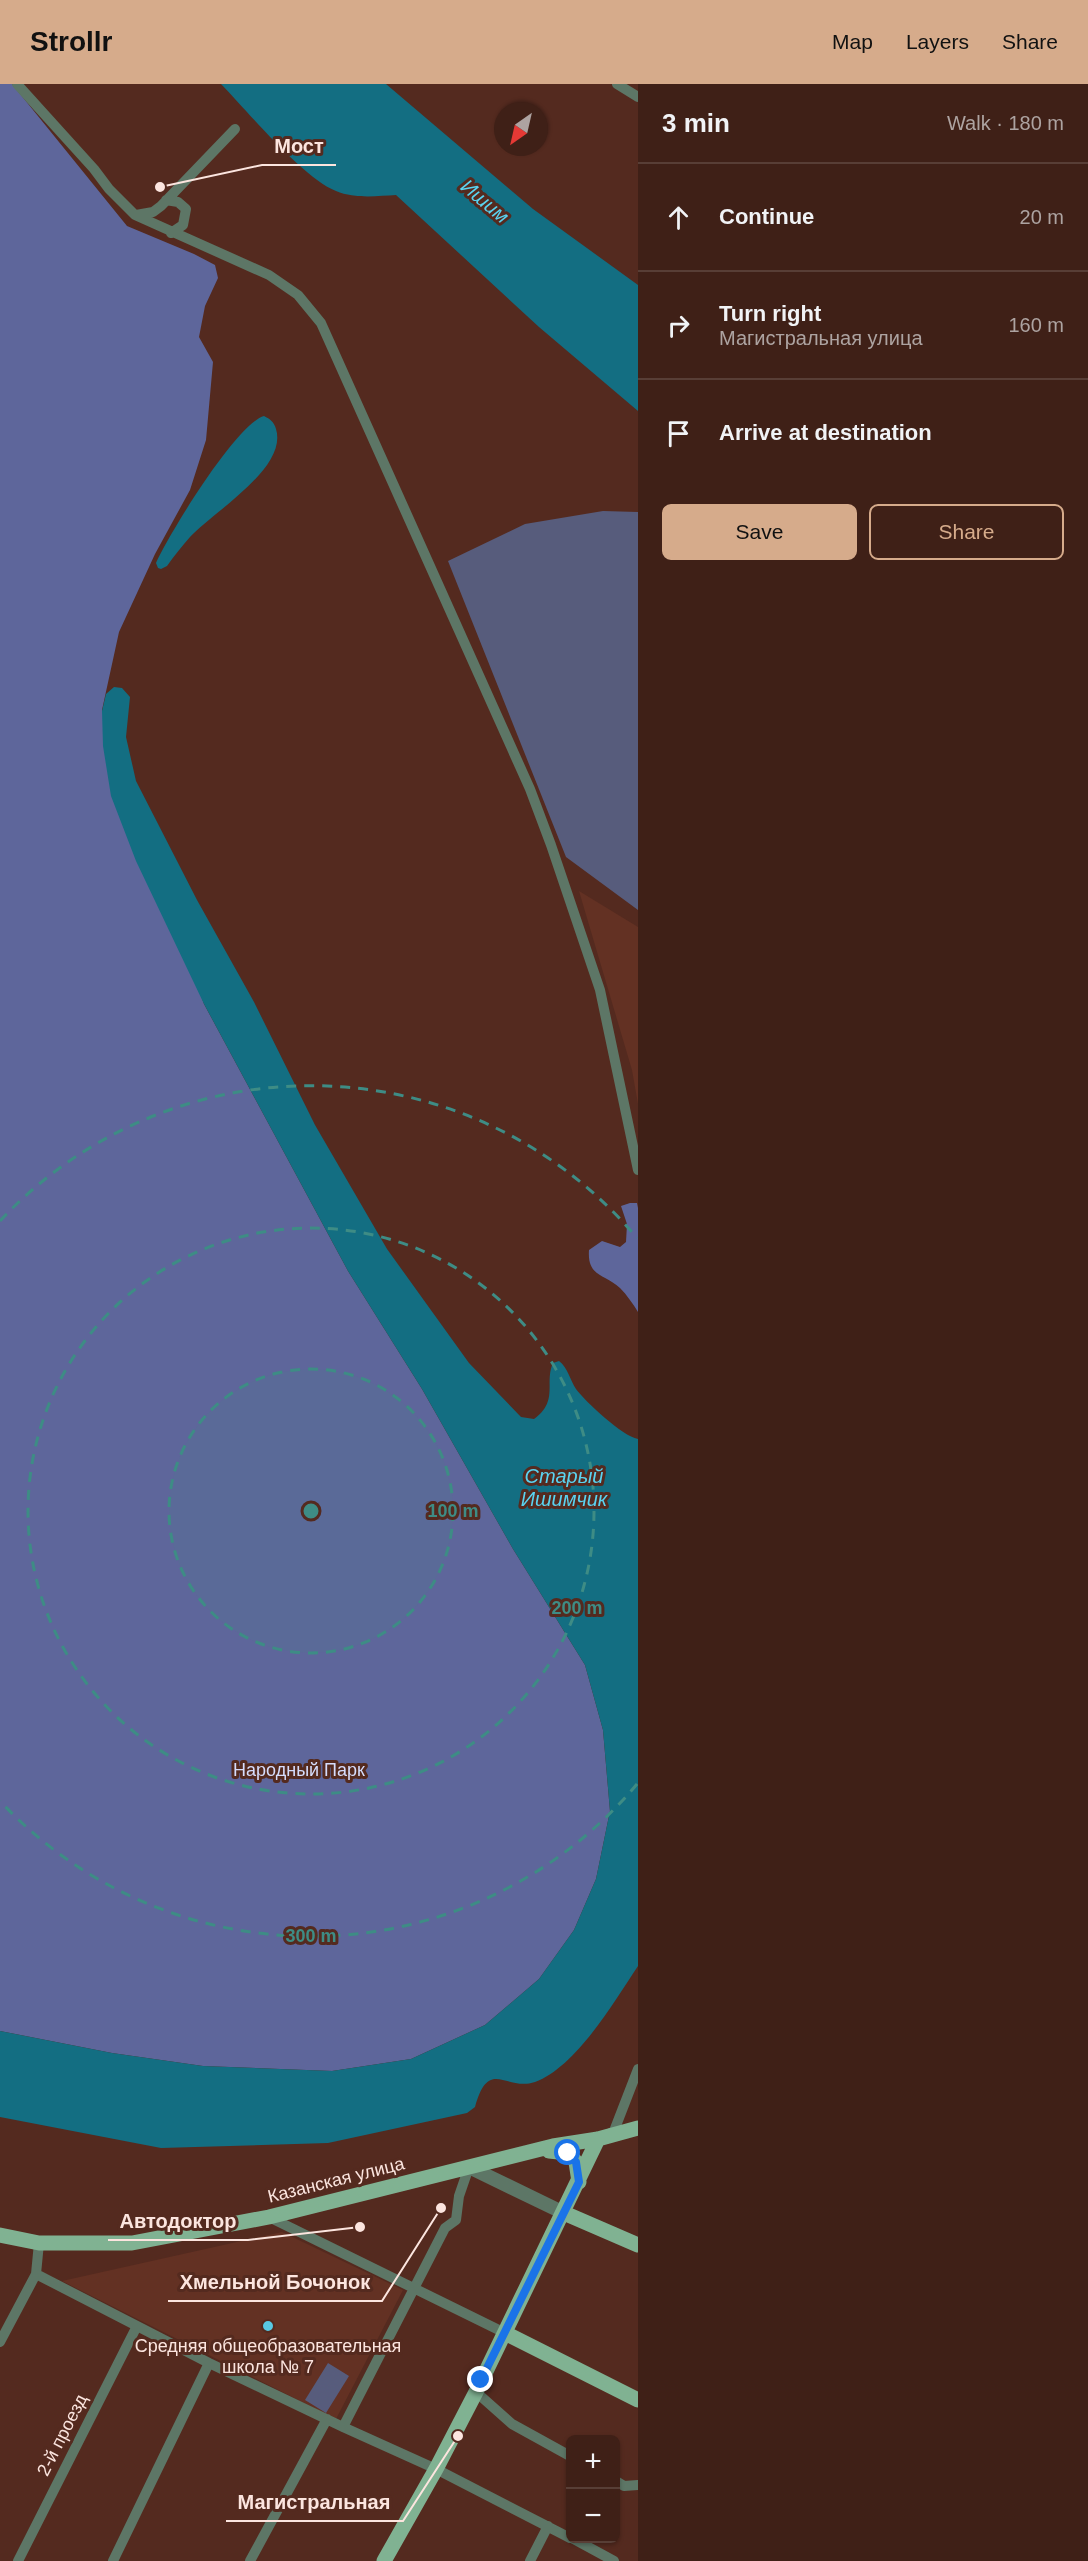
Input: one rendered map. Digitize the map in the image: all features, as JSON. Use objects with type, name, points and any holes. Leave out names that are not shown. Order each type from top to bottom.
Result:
[{"type":"main road","name":"Казанская улица","points":[[0,2235],[39,2243],[132,2243],[269,2217],[539,2150],[598,2139],[638,2128]]},
{"type":"main road","points":[[384,2561],[476,2392],[598,2139]]},
{"type":"main road","points":[[539,2150],[568,2153],[576,2162],[579,2182]]},
{"type":"main road","points":[[564,2213],[638,2245]]},
{"type":"main road","points":[[505,2333],[638,2400]]},
{"type":"street","points":[[18,84],[109,189],[135,215],[269,275],[298,295],[321,323],[530,789],[551,845],[600,990],[638,1170]]},
{"type":"street","points":[[617,84],[638,98]]},
{"type":"street","points":[[135,215],[153,212],[235,129]]},
{"type":"street","points":[[166,200],[178,202],[186,209],[183,225],[171,233]]},
{"type":"street","points":[[598,2139],[615,2131],[638,2069]]},
{"type":"street","points":[[343,2427],[445,2228],[456,2220],[459,2196],[470,2167],[564,2213]]},
{"type":"street","points":[[269,2217],[414,2286],[505,2333]]},
{"type":"street","points":[[0,2342],[36,2274],[39,2243]]},
{"type":"street","points":[[36,2274],[209,2362],[436,2469],[566,2535]]},
{"type":"street","name":"2-й проезд","points":[[18,2561],[137,2326]]},
{"type":"street","points":[[113,2561],[209,2362]]},
{"type":"street","points":[[476,2392],[513,2424],[566,2454]]},
{"type":"street","points":[[250,2561],[327,2419]]},
{"type":"street","points":[[620,2484],[624,2486],[638,2485]]},
{"type":"street","points":[[530,2561],[548,2526]]},
{"type":"street","points":[[580,2543],[614,2561]]},
{"type":"shaded area","points":[[603,511],[638,512],[638,910],[566,857],[448,561],[525,524]]},
{"type":"shaded area","points":[[579,891],[638,927],[638,1104],[632,1070]]},
{"type":"shaded area","name":"Средняя общеобразовательная школа № 7","points":[[282,2232],[403,2290],[336,2419],[62,2281]]},
{"type":"shaded area","points":[[328,2363],[349,2376],[326,2413],[305,2400]]},
{"type":"green space","name":"Народный Парк","points":[[0,84],[12,84],[127,226],[215,265],[218,278],[205,306],[199,337],[213,362],[206,440],[190,490],[155,554],[119,632],[102,710],[204,1004],[348,1271],[422,1389],[513,1549],[585,1665],[603,1730],[610,1811],[596,1879],[574,1930],[539,1979],[485,2025],[411,2059],[332,2071],[203,2066],[112,2053],[0,2031]]},
{"type":"green space","points":[[637,1203],[638,1208],[638,1312],[620,1288],[594,1270],[589,1259],[589,1250],[602,1241],[620,1247],[626,1242],[627,1224],[621,1206]]},
{"type":"water","name":"Ишим","points":[[221,84],[386,84],[533,209],[638,285],[638,411],[539,327],[396,195],[343,194],[323,184],[292,159]]},
{"type":"water","points":[[264,416],[272,421],[276,429],[277,444],[271,459],[246,488],[190,537],[167,566],[158,568],[156,563],[163,549],[204,482],[237,438],[252,423]]},
{"type":"water","name":"Старый Ишимчик","points":[[114,687],[122,688],[130,697],[126,737],[136,781],[197,900],[254,1002],[315,1125],[387,1249],[469,1363],[521,1417],[534,1419],[542,1412],[549,1399],[553,1363],[559,1361],[576,1389],[588,1402],[623,1432],[638,1439],[638,1966],[593,2032],[565,2063],[550,2074],[535,2082],[525,2084],[492,2079],[480,2092],[475,2107],[467,2113],[328,2143],[161,2148],[0,2117],[0,2031],[112,2053],[203,2066],[332,2071],[411,2059],[485,2025],[539,1979],[574,1930],[596,1879],[610,1811],[603,1730],[585,1665],[513,1549],[422,1389],[348,1271],[204,1004],[136,861],[111,796],[103,746],[102,711],[106,694]]},
{"type":"place","name":"Мост","points":[[160,187]]},
{"type":"place","name":"Хмельной Бочонок","points":[[441,2208]]},
{"type":"place","name":"Автодоктор","points":[[360,2227]]},
{"type":"place","name":"Средняя общеобразовательная школа № 7","points":[[268,2326]]},
{"type":"place","name":"Магистральная","points":[[458,2436]]},
{"type":"route","points":[[481,2380],[579,2182],[576,2162],[568,2153]]}]
